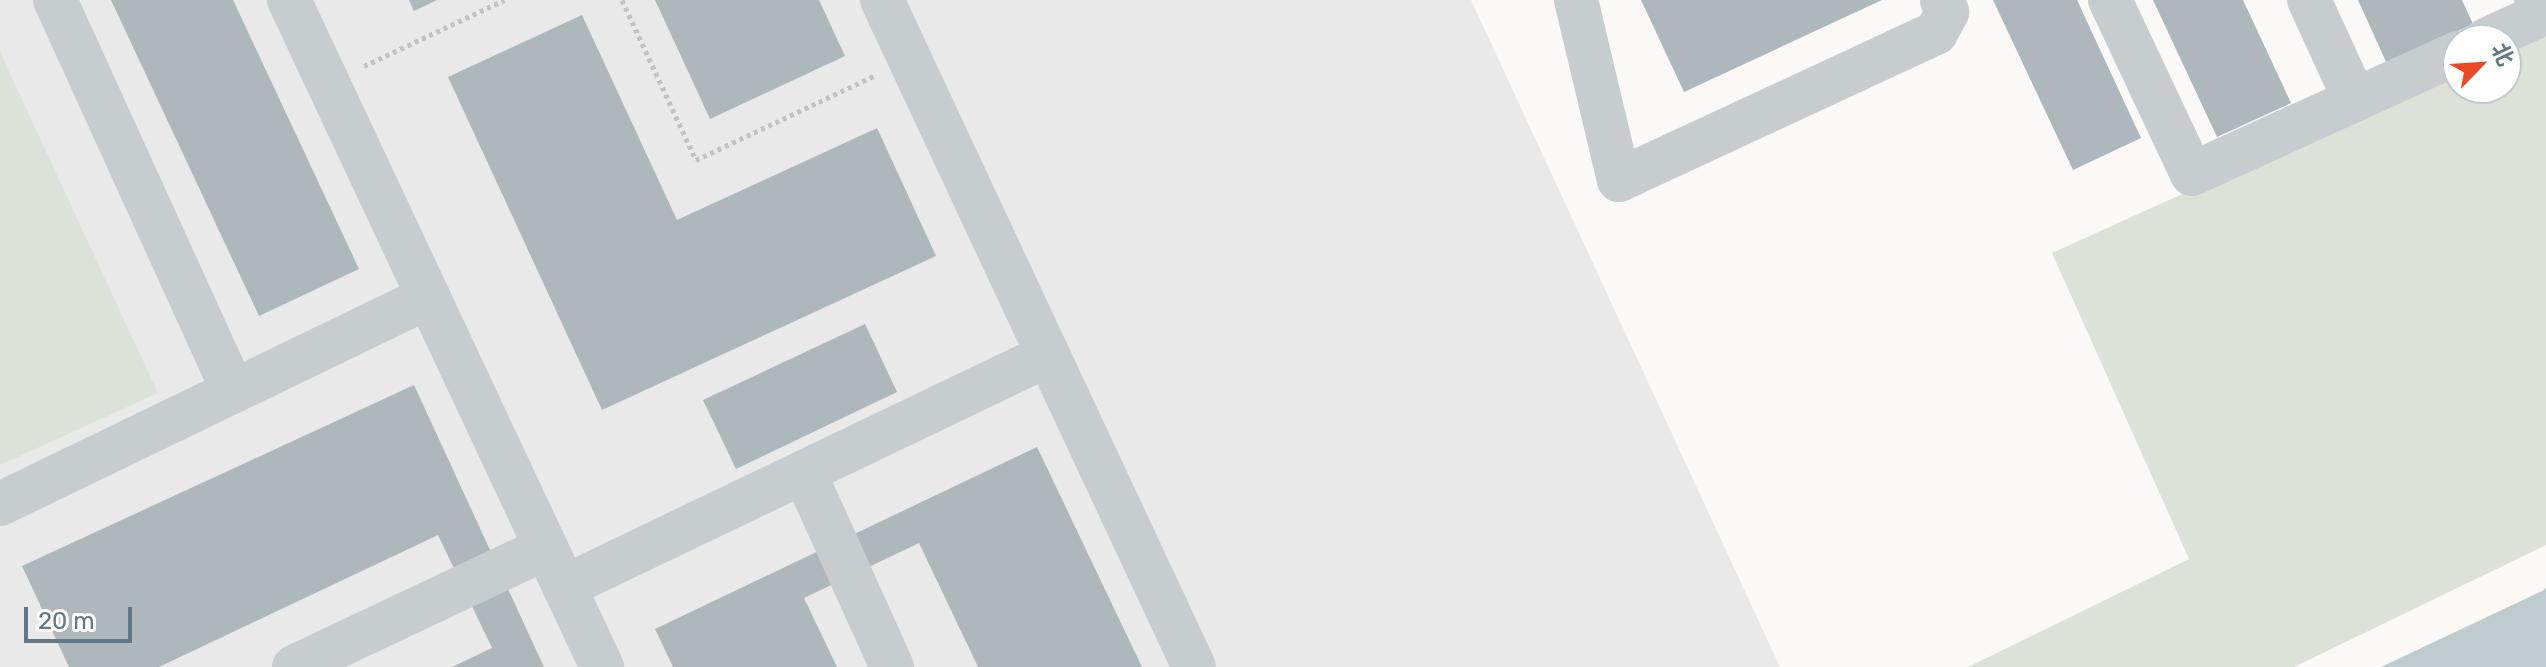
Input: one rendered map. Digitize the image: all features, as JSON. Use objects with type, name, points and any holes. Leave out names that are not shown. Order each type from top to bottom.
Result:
[{"type":"lane","points":[[55,0],[233,391]]},
{"type":"lane","points":[[289,0],[602,667]]},
{"type":"lane","points":[[882,0],[1194,667]]},
{"type":"lane","points":[[1576,0],[1619,180],[1936,33],[1947,12],[1942,0]]},
{"type":"lane","points":[[2110,0],[2192,174],[2442,60]]},
{"type":"lane","points":[[2309,0],[2355,100]]},
{"type":"lane","points":[[2520,24],[2542,14],[2536,0]]},
{"type":"lane","points":[[0,504],[429,297]]},
{"type":"lane","points":[[294,667],[804,472],[1048,355]]},
{"type":"lane","points":[[804,472],[892,667]]},
{"type":"path","points":[[328,83],[504,0]]},
{"type":"path","points":[[622,0],[696,160],[909,59]]},
{"type":"shaded area","points":[[0,0],[1471,0],[1780,667],[0,667]]},
{"type":"shaded area","points":[[2546,29],[2546,545],[2294,667],[1968,667],[2189,559],[2052,253],[2442,76],[2442,104],[2522,104],[2522,40]]},
{"type":"shaded area","points":[[0,52],[158,393],[0,465]]},
{"type":"shaded area","points":[[2546,588],[2546,667],[2381,667],[2542,591]]},
{"type":"building","points":[[111,0],[233,0],[359,269],[259,316]]},
{"type":"building","points":[[409,0],[437,0],[414,11]]},
{"type":"building","points":[[655,0],[819,0],[845,56],[710,119]]},
{"type":"building","points":[[1641,0],[1882,0],[1684,92]]},
{"type":"building","points":[[1993,0],[2077,0],[2141,138],[2073,170]]},
{"type":"building","points":[[2153,0],[2243,0],[2291,103],[2217,137]]},
{"type":"building","points":[[2358,0],[2462,0],[2473,24],[2442,24],[2442,38],[2387,64]]},
{"type":"building","points":[[582,15],[677,220],[877,128],[936,256],[602,410],[448,77]]},
{"type":"building","points":[[865,324],[897,392],[736,469],[703,400]]},
{"type":"building","points":[[414,385],[544,667],[452,667],[492,648],[438,535],[159,667],[69,667],[22,566]]},
{"type":"building","points":[[1037,447],[1142,667],[978,667],[919,543],[804,598],[837,667],[673,667],[655,629]]}]
